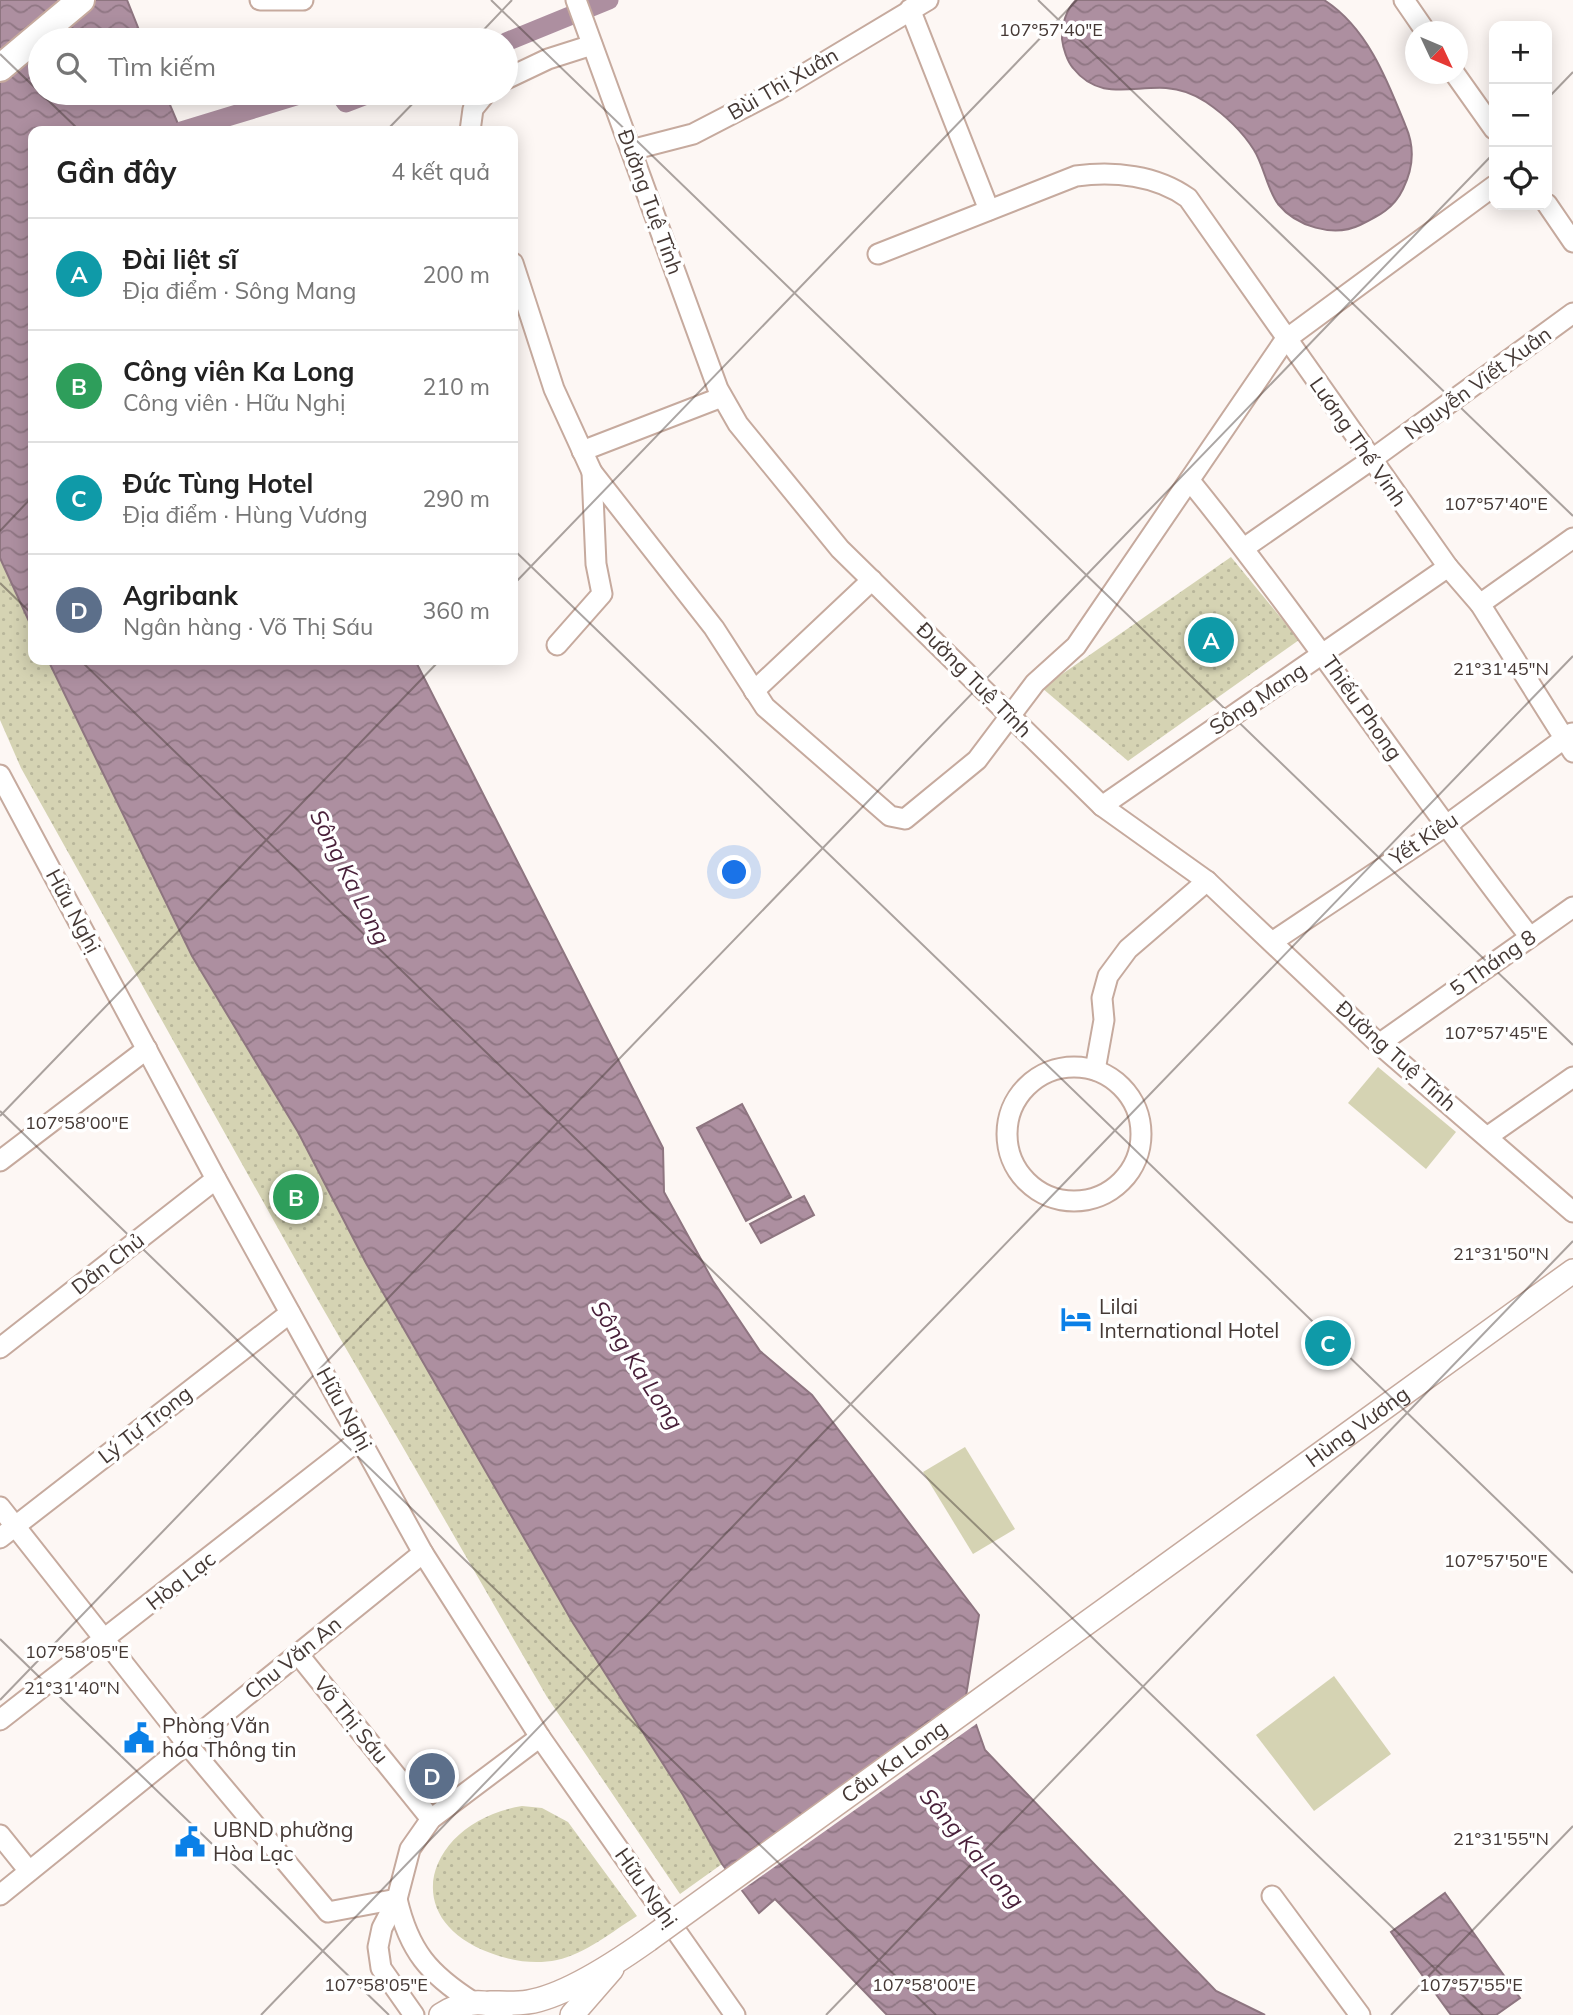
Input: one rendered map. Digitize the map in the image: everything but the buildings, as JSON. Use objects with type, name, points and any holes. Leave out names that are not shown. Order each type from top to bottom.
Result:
[{"type":"highway","points":[[48,28],[81,0]]},
{"type":"highway","points":[[0,68],[28,44]]},
{"type":"main road","name":"Hùng Vương","points":[[1142,1583],[1573,1271]]},
{"type":"main road","name":"Cầu Ka Long","points":[[618,1961],[1142,1583]]},
{"type":"main road","points":[[441,2015],[454,2007],[482,2002],[529,2002],[618,1961]]},
{"type":"main road","points":[[572,2015],[618,1961]]},
{"type":"main road","points":[[482,2002],[514,2015]]},
{"type":"street","points":[[260,0],[303,0]]},
{"type":"street","name":"Đường Tuệ Tĩnh","points":[[576,0],[722,397],[746,435],[840,549],[1102,806],[1207,881],[1379,1044],[1573,1212]]},
{"type":"street","points":[[1404,0],[1418,21]]},
{"type":"street","points":[[919,4],[989,210]]},
{"type":"street","name":"Bùi Thị Xuân","points":[[631,150],[693,134],[778,90],[919,4]]},
{"type":"street","points":[[518,73],[548,59],[592,44]]},
{"type":"street","points":[[1462,84],[1489,122]]},
{"type":"street","points":[[471,126],[473,109],[476,105]]},
{"type":"street","name":"Lương Thế Vinh","points":[[878,254],[1076,176],[1106,172],[1169,184],[1188,198],[1371,460],[1448,567],[1480,604],[1570,741]]},
{"type":"street","points":[[518,278],[554,389],[592,472],[714,628],[765,707],[890,816],[905,819],[977,761],[1009,714],[1035,683],[1076,646],[1285,340],[1489,190]]},
{"type":"street","points":[[1551,210],[1573,242]]},
{"type":"street","name":"Nguyễn Viết Xuân","points":[[1244,548],[1371,460],[1573,313]]},
{"type":"street","points":[[582,451],[722,397]]},
{"type":"street","points":[[557,645],[602,594],[596,564],[592,472]]},
{"type":"street","name":"Thiếu Phong","points":[[1190,481],[1325,654],[1444,827],[1530,937]]},
{"type":"street","points":[[1480,604],[1573,538]]},
{"type":"street","name":"Sông Mang","points":[[1102,806],[1448,567]]},
{"type":"street","points":[[754,691],[872,580]]},
{"type":"street","name":"Yết Kiêu","points":[[1272,942],[1570,741]]},
{"type":"street","name":"Hữu Nghị","points":[[0,775],[215,1179],[423,1553],[540,1737],[735,2015]]},
{"type":"street","points":[[1095,1070],[1104,1020],[1102,998],[1108,976],[1128,949],[1207,881]]},
{"type":"street","name":"5 Tháng 8","points":[[1379,1044],[1573,906]]},
{"type":"street","points":[[0,1161],[148,1049]]},
{"type":"street","points":[[1074,1067],[1095,1070],[1114,1080],[1134,1105],[1142,1136],[1138,1157],[1127,1176],[1111,1190],[1092,1199],[1070,1202],[1049,1197],[1032,1186],[1018,1171],[1010,1152],[1007,1132],[1011,1112],[1021,1094],[1036,1079],[1054,1070],[1074,1067]]},
{"type":"street","points":[[1487,1137],[1573,1077]]},
{"type":"street","name":"Dân Chủ","points":[[0,1349],[215,1179]]},
{"type":"street","name":"Lý Tự Trọng","points":[[7,1533],[290,1313]]},
{"type":"street","name":"Hòa Lạc","points":[[0,1720],[105,1641],[360,1438]]},
{"type":"street","points":[[0,1507],[7,1533],[105,1641],[187,1744],[328,1912],[397,1899]]},
{"type":"street","name":"Chu Văn An","points":[[0,1895],[423,1553]]},
{"type":"street","name":"Võ Thị Sáu","points":[[298,1654],[431,1819]]},
{"type":"street","points":[[414,2015],[381,1968],[378,1947],[382,1928],[397,1899],[410,1849],[431,1819],[540,1737]]},
{"type":"street","points":[[0,1835],[29,1871]]},
{"type":"street","points":[[1272,1896],[1360,2015]]},
{"type":"street","points":[[397,1899],[408,1939],[437,1978],[482,2002]]},
{"type":"shaded area","points":[[1231,557],[1299,640],[1128,761],[1042,688]]},
{"type":"shaded area","points":[[0,558],[28,619],[28,665],[50,665],[192,956],[298,1132],[366,1263],[573,1623],[683,1795],[722,1864],[680,1894],[547,1697],[318,1300],[21,768],[0,720]]},
{"type":"shaded area","points":[[1378,1067],[1456,1132],[1426,1169],[1348,1103]]},
{"type":"shaded area","points":[[965,1447],[1015,1529],[973,1554],[923,1472]]},
{"type":"shaded area","points":[[1334,1676],[1391,1754],[1314,1811],[1256,1735]]},
{"type":"shaded area","points":[[522,1806],[542,1808],[568,1822],[637,1916],[578,1953],[543,1962],[499,1956],[465,1941],[444,1921],[434,1898],[434,1875],[444,1852],[463,1832],[489,1816]]},
{"type":"water","points":[[0,0],[127,0],[138,28],[28,28],[28,105],[170,105],[179,126],[28,126],[28,619],[0,558]]},
{"type":"water","points":[[1076,0],[1324,0],[1353,25],[1365,41],[1384,74],[1406,127],[1412,158],[1409,174],[1399,196],[1380,215],[1349,229],[1316,228],[1295,218],[1274,198],[1249,143],[1233,124],[1206,102],[1177,89],[1116,90],[1094,85],[1083,78],[1069,62],[1062,39],[1065,18]]},
{"type":"water","name":"Sông Ka Long","points":[[50,665],[418,665],[663,1148],[664,1192],[713,1281],[760,1351],[812,1395],[979,1615],[966,1696],[985,1750],[1216,1991],[1265,2015],[887,2015],[775,1899],[759,1913],[722,1864],[683,1795],[573,1623],[366,1263],[298,1132],[192,956]]},
{"type":"water","points":[[742,1104],[791,1197],[746,1221],[697,1128]]},
{"type":"water","points":[[804,1196],[814,1215],[761,1243],[750,1224]]},
{"type":"water","points":[[1445,1893],[1520,1998],[1496,2015],[1451,2015],[1391,1932]]},
{"type":"pier","points":[[971,1691],[979,1722],[739,1892],[723,1871]]},
{"type":"waterway","points":[[518,37],[609,0]]},
{"type":"waterway","points":[[197,126],[267,105]]},
{"type":"place","name":"Đài liệt sĩ","points":[[1211,640]]},
{"type":"place","name":"Công viên Ka Long","points":[[296,1197]]},
{"type":"place","name":"Lilai International Hotel","points":[[1076,1319]]},
{"type":"place","name":"Đức Tùng Hotel","points":[[1328,1343]]},
{"type":"place","name":"Phòng Văn hóa Thông tin","points":[[139,1738]]},
{"type":"place","name":"Agribank","points":[[432,1776]]},
{"type":"place","name":"UBND phường Hòa Lạc","points":[[190,1842]]}]
